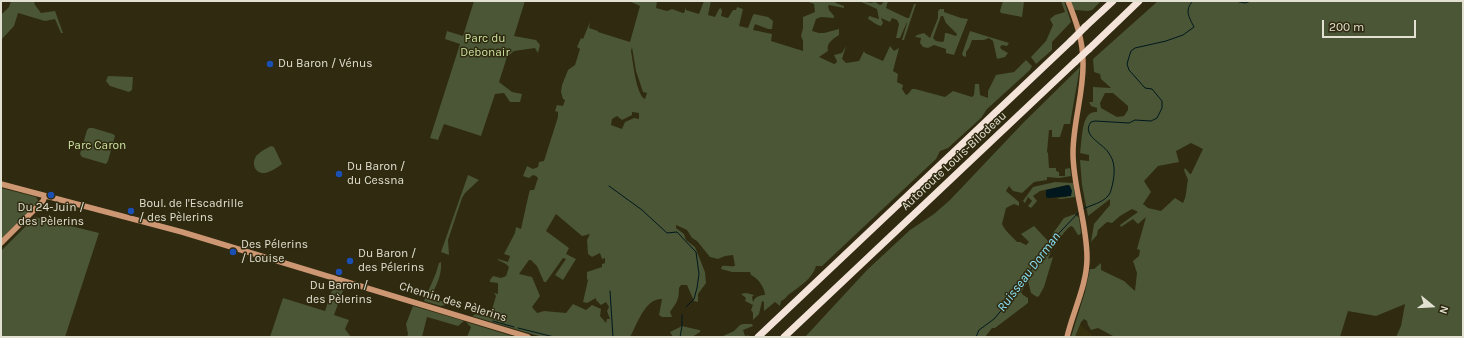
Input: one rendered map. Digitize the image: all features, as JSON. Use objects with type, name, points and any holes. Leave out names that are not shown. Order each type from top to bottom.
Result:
[{"type":"highway","name":"Autoroute Louis-Bilodeau","points":[[758,337],[1113,1]]},
{"type":"highway","name":"Autoroute Louis-Bilodeau","points":[[784,337],[1139,1]]},
{"type":"street","points":[[1067,337],[1082,287],[1086,266],[1086,245],[1074,175],[1073,148],[1082,78],[1083,56],[1079,31],[1068,1]]},
{"type":"street","name":"Chemin des Pèlerins","points":[[1,184],[204,239],[528,337]]},
{"type":"street","points":[[1,244],[43,201],[45,196]]},
{"type":"shaded area","points":[[1080,325],[1095,337],[1075,337]]},
{"type":"green space","points":[[11,1],[34,1],[41,13],[55,11],[63,33],[61,33],[55,19],[45,21],[18,13],[14,26],[1,40],[1,15],[9,7]]},
{"type":"green space","name":"Parc du Debonair","points":[[474,1],[525,1],[514,36],[536,40],[540,45],[538,53],[535,48],[514,51],[507,57],[499,82],[512,92],[522,94],[520,102],[510,102],[504,93],[495,94],[481,136],[444,124],[438,140],[430,138],[460,44],[445,39],[447,31],[463,36]]},
{"type":"green space","points":[[629,1],[657,1],[656,8],[667,11],[672,9],[684,13],[686,7],[686,10],[699,14],[704,1],[711,1],[708,15],[715,17],[721,8],[721,16],[728,18],[737,7],[743,9],[739,26],[748,28],[754,14],[768,17],[773,21],[772,29],[755,24],[753,30],[772,34],[771,41],[803,51],[803,41],[801,36],[803,17],[815,12],[814,4],[806,1],[834,1],[844,6],[844,8],[829,5],[829,10],[834,18],[821,17],[816,19],[812,31],[824,33],[839,29],[839,35],[829,43],[828,51],[819,57],[834,64],[837,61],[834,55],[842,53],[846,46],[842,59],[846,63],[859,61],[864,51],[865,53],[883,61],[890,46],[894,51],[899,48],[893,71],[898,74],[897,82],[903,85],[902,89],[906,95],[912,89],[915,89],[945,97],[953,91],[972,97],[974,95],[975,84],[979,84],[980,95],[988,98],[988,91],[996,75],[1014,72],[1026,60],[1032,66],[1030,70],[987,109],[981,118],[948,148],[940,151],[936,159],[822,266],[816,266],[809,278],[781,301],[780,306],[775,302],[764,311],[764,302],[762,301],[759,314],[753,320],[753,313],[751,310],[753,305],[745,301],[746,298],[741,294],[746,293],[754,295],[752,297],[753,302],[761,295],[765,295],[764,289],[759,281],[751,275],[750,272],[732,272],[721,269],[722,266],[735,266],[733,255],[718,259],[710,257],[697,241],[692,238],[687,230],[676,225],[676,228],[684,234],[686,240],[695,247],[705,272],[706,283],[698,294],[698,302],[694,301],[687,285],[681,285],[679,288],[677,301],[670,312],[672,317],[662,317],[659,315],[662,299],[651,303],[642,313],[630,337],[542,337],[472,316],[476,314],[490,317],[496,296],[494,293],[498,294],[498,283],[490,282],[490,280],[493,276],[501,278],[506,276],[509,267],[498,259],[508,262],[510,256],[504,254],[515,233],[516,227],[521,229],[530,190],[534,190],[538,178],[533,175],[529,178],[523,176],[527,166],[533,169],[538,167],[539,162],[544,161],[558,117],[558,112],[555,111],[557,105],[563,106],[565,100],[563,99],[561,92],[562,85],[568,70],[575,65],[580,49],[577,47],[581,38],[583,39],[590,22],[589,28],[630,42],[640,6]],"holes":[[[632,47],[636,71],[643,92],[647,93],[645,99],[639,91],[637,85],[631,51]],[[632,112],[639,113],[639,119],[634,118],[625,122],[622,129],[611,125],[612,119],[617,116],[622,120],[632,115]],[[556,214],[582,236],[590,234],[587,240],[588,254],[592,257],[600,253],[602,259],[605,258],[605,263],[602,264],[602,267],[587,272],[588,280],[583,302],[587,303],[596,298],[601,305],[606,302],[609,307],[607,311],[610,319],[607,319],[606,323],[600,316],[601,309],[592,305],[586,310],[573,304],[566,313],[544,311],[537,313],[532,307],[540,296],[532,277],[519,274],[529,260],[537,266],[544,282],[546,282],[563,258],[566,259],[555,275],[563,280],[576,259],[566,254],[569,248],[546,231]]]},
{"type":"green space","points":[[859,1],[871,3],[875,2],[880,5],[884,1],[888,1],[886,8],[907,18],[909,18],[914,4],[916,4],[904,40],[902,40],[907,22],[900,38],[896,38],[899,24],[897,20],[892,18],[890,22],[881,18],[883,23],[881,26],[877,25],[868,19],[869,16],[879,19],[877,9]]},
{"type":"green space","points":[[1003,1],[1024,2],[1022,17],[1001,13],[1000,11]]},
{"type":"green space","points":[[1061,1],[1064,1],[1071,22],[1052,42],[1052,50],[1036,64],[1031,57],[1046,41],[1053,25],[1050,19],[1055,15],[1065,12]]},
{"type":"green space","points":[[1070,1],[1101,1],[1092,10],[1088,11],[1075,10]]},
{"type":"green space","points":[[1158,1],[1463,1],[1463,337],[1396,337],[1401,326],[1405,304],[1376,316],[1348,311],[1340,337],[1121,337],[1113,336],[1098,328],[1091,330],[1087,321],[1084,319],[1081,322],[1075,337],[1071,337],[1085,292],[1090,269],[1094,269],[1101,263],[1101,270],[1124,281],[1135,291],[1137,273],[1133,261],[1139,256],[1140,250],[1137,249],[1146,217],[1138,224],[1133,219],[1121,227],[1120,225],[1138,212],[1132,209],[1112,223],[1107,222],[1098,230],[1097,235],[1091,242],[1094,224],[1110,205],[1110,199],[1088,216],[1082,185],[1080,160],[1089,161],[1089,155],[1080,153],[1082,131],[1085,120],[1088,116],[1097,112],[1097,108],[1091,106],[1089,102],[1093,102],[1093,87],[1111,88],[1101,79],[1100,74],[1094,72],[1093,59]],"holes":[[[1105,93],[1113,93],[1128,106],[1128,110],[1124,116],[1117,117],[1101,108],[1100,103]],[[1191,143],[1203,149],[1191,174],[1185,168],[1184,170],[1188,180],[1186,195],[1183,203],[1175,198],[1161,211],[1148,208],[1143,204],[1151,192],[1144,181],[1158,166],[1179,162],[1176,151]]]},
{"type":"green space","points":[[940,9],[944,9],[944,12],[968,19],[954,55],[946,53],[946,49],[934,45],[928,48],[923,47],[920,43],[921,38],[915,37],[924,33],[930,38],[938,18],[938,11]],"holes":[[[941,16],[943,16],[946,23],[957,34],[956,36],[945,33],[944,41],[942,42],[936,41],[933,38]]]},
{"type":"green space","points":[[970,31],[1009,43],[1007,46],[1002,45],[1000,47],[1008,53],[1005,57],[997,59],[993,41],[989,38],[984,40],[972,40],[966,52],[966,57],[963,56],[962,54]]},
{"type":"green space","points":[[1080,67],[1070,124],[1064,124],[1060,137],[1052,137],[1052,130],[1049,130],[1047,152],[1049,168],[1056,168],[1056,171],[1059,172],[1059,176],[1065,176],[1065,169],[1070,168],[1071,176],[1059,178],[1047,177],[1047,180],[1034,182],[1022,193],[1013,191],[1009,186],[1006,191],[1019,202],[1019,206],[1014,204],[1006,208],[1002,224],[1017,242],[1026,245],[1029,242],[1021,234],[1034,226],[1049,242],[1053,238],[1051,236],[1064,218],[1075,214],[1079,218],[1081,233],[1078,235],[1071,226],[1053,246],[1048,259],[1053,257],[1044,287],[1039,296],[1037,297],[1031,293],[1028,281],[1021,292],[1028,298],[1028,303],[995,328],[992,328],[985,337],[805,337],[867,270],[910,230],[934,214],[950,200],[1023,123]]},
{"type":"green space","points":[[108,76],[133,77],[132,90],[129,92],[110,86],[106,81]]},
{"type":"green space","name":"Parc Caron","points":[[89,128],[113,134],[115,136],[106,164],[82,157],[80,154],[87,130]]},
{"type":"green space","points":[[271,146],[274,147],[282,164],[265,173],[258,172],[254,164],[255,158],[260,152]]},
{"type":"green space","points":[[468,175],[479,180],[465,193],[462,198],[448,240],[449,255],[441,252]]},
{"type":"green space","points":[[1055,182],[1073,183],[1075,197],[1061,199],[1056,198],[1067,197],[1070,186],[1068,185],[1040,191],[1033,196],[1037,201],[1031,208],[1028,206],[1032,201],[1028,197],[1025,203],[1023,201],[1033,187]]},
{"type":"green space","points":[[1,188],[36,197],[38,200],[37,203],[1,239]]},
{"type":"green space","points":[[35,217],[99,233],[65,337],[1,337],[1,251]]},
{"type":"green space","points":[[441,262],[440,276],[430,298],[444,302],[445,305],[441,306],[424,301],[439,263]]},
{"type":"green space","points":[[335,281],[345,285],[334,315],[349,320],[345,329],[351,337],[270,337],[283,298],[325,311]]},
{"type":"green space","points":[[413,306],[464,321],[458,326],[427,317],[422,337],[407,337],[408,334],[406,324]]},
{"type":"green space","points":[[466,322],[515,337],[467,337],[471,327]]},
{"type":"green space","points":[[743,324],[752,324],[753,326],[743,330],[745,336],[749,335],[747,337],[721,337],[734,331]]},
{"type":"green space","points":[[682,326],[700,330],[700,332],[692,337],[673,337],[670,332]]},
{"type":"water","points":[[1068,185],[1072,191],[1071,196],[1046,197],[1046,190]]},
{"type":"waterway","name":"Ruisseau Dorman","points":[[1083,209],[1100,202],[1108,196],[1114,174],[1114,166],[1110,155],[1090,135],[1089,127],[1091,122],[1129,123],[1135,120],[1151,121],[1157,118],[1162,108],[1162,101],[1152,89],[1145,88],[1129,70],[1127,64],[1129,57],[1131,51],[1135,48],[1166,41],[1183,35],[1194,27],[1188,14],[1190,4],[1193,1]]},
{"type":"waterway","name":"Ruisseau Dorman","points":[[1235,1],[1245,3],[1251,1]]},
{"type":"waterway","points":[[609,186],[642,210],[667,233],[677,232],[696,252],[699,274],[697,288],[694,299],[686,307]]},
{"type":"waterway","name":"Ruisseau Dorman","points":[[976,337],[979,330],[994,319],[1016,293],[1045,248],[1079,212]]},
{"type":"waterway","points":[[610,291],[613,337]]},
{"type":"waterway","points":[[680,337],[682,315]]},
{"type":"waterway","points":[[493,321],[514,327]]},
{"type":"waterway","points":[[518,328],[554,337]]},
{"type":"place","name":"Du Baron / Vénus","points":[[270,64]]},
{"type":"place","name":"Du Baron / du Cessna","points":[[339,174]]},
{"type":"place","name":"Du 24-Juin / des Pèlerins","points":[[51,195]]},
{"type":"place","name":"Boul. de l'Escadrille / des Pèlerins","points":[[131,211]]},
{"type":"place","name":"Des Pélerins / Louise","points":[[233,252]]},
{"type":"place","name":"Du Baron / des Pélerins","points":[[350,261]]},
{"type":"place","name":"Du Baron / des Pèlerins","points":[[339,272]]}]
